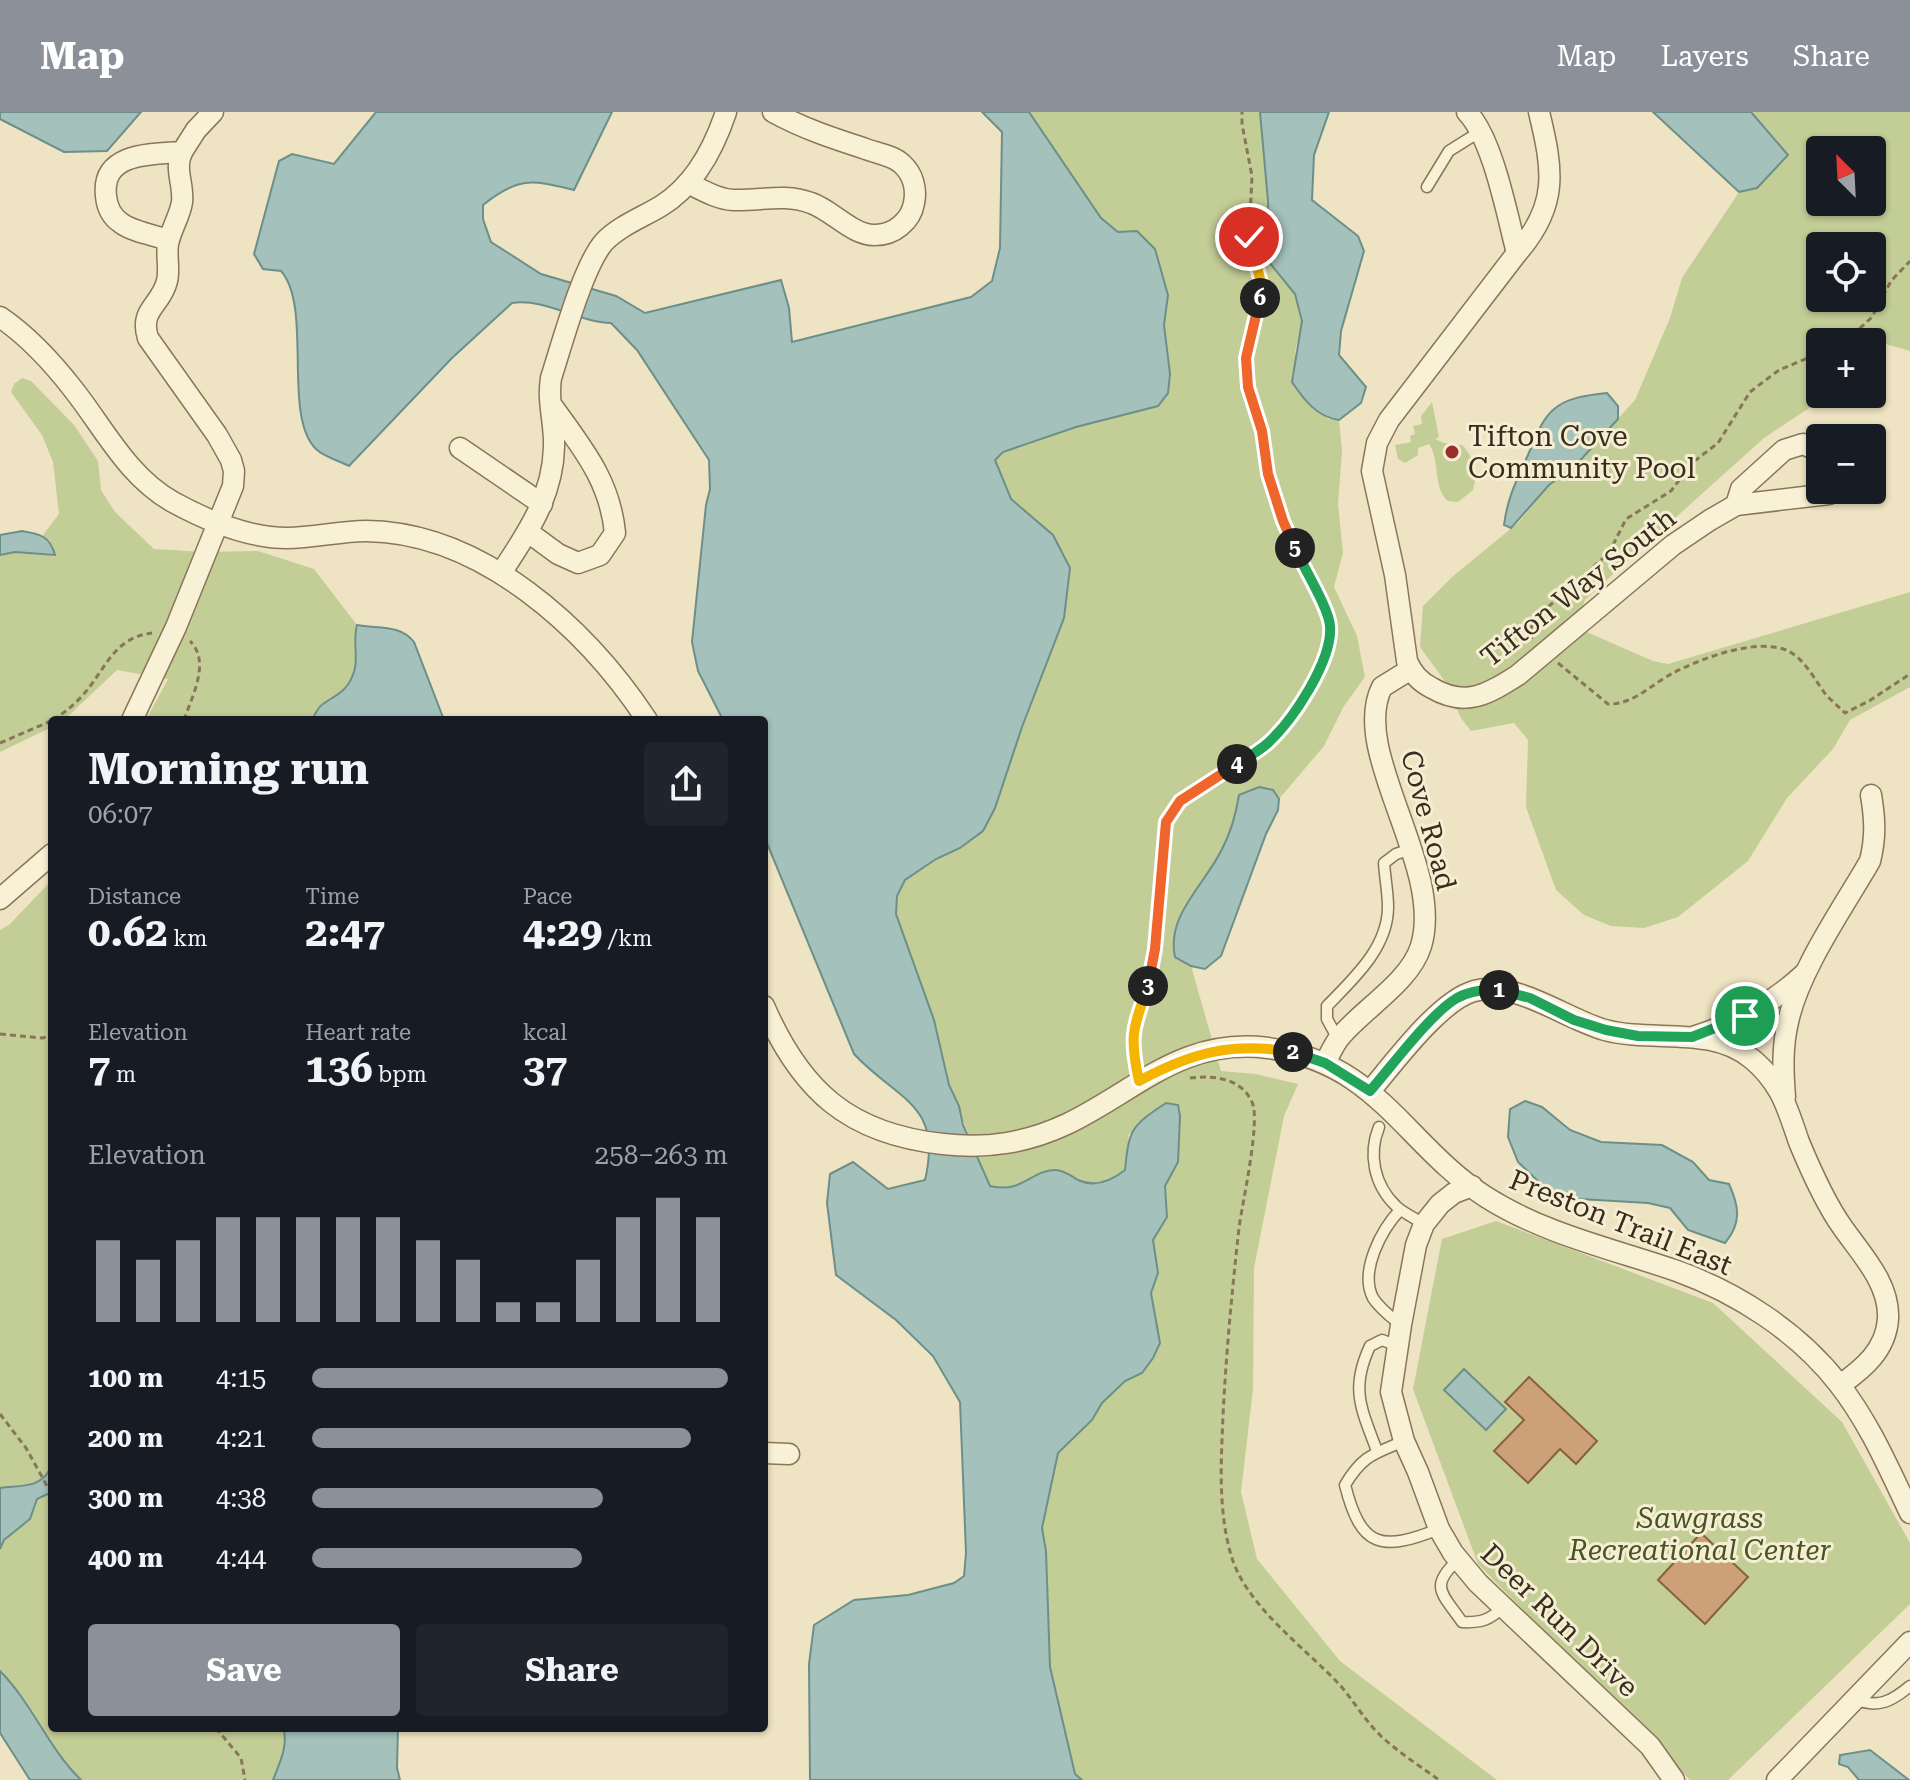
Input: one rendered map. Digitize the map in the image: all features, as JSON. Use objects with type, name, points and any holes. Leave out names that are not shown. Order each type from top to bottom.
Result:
[{"type":"street","points":[[134,716],[176,627],[233,486],[231,460],[201,411],[148,338],[145,327],[146,317],[163,293],[168,279],[168,240],[182,202],[177,167],[182,152],[196,130],[213,112]]},
{"type":"street","points":[[501,573],[528,532],[542,504],[552,472],[555,445],[549,402],[551,378],[592,258],[615,233],[665,204],[688,183],[715,142],[726,112]]},
{"type":"street","points":[[688,183],[717,197],[733,200],[773,196],[794,198],[823,208],[863,234],[877,236],[890,233],[908,218],[916,192],[913,178],[898,161],[808,129],[773,112]]},
{"type":"street","points":[[1467,112],[1481,131],[1517,253]]},
{"type":"street","points":[[1411,669],[1407,661],[1395,575],[1372,471],[1377,443],[1397,408],[1530,238],[1548,200],[1550,159],[1539,112]]},
{"type":"street","points":[[168,240],[122,225],[107,205],[105,191],[115,167],[125,160],[136,155],[182,152]]},
{"type":"street","points":[[4,328],[43,354],[74,389],[122,458],[144,481],[168,499],[218,522],[277,537],[367,531],[420,538],[471,556],[523,587],[567,626],[612,674],[644,716]]},
{"type":"street","points":[[528,532],[558,554],[578,563],[600,555],[615,533],[613,508],[596,468],[549,402]]},
{"type":"street","name":"Tifton Way South","points":[[1736,505],[1741,489],[1784,450],[1806,445]]},
{"type":"street","points":[[460,448],[542,504]]},
{"type":"street","name":"Tifton Way South","points":[[1411,669],[1424,684],[1444,695],[1472,698],[1497,688],[1518,675],[1673,545],[1736,505],[1806,497]]},
{"type":"street","name":"Cove Road","points":[[1325,1063],[1338,1039],[1401,979],[1420,949],[1426,920],[1424,901],[1384,766],[1374,713],[1382,687],[1411,669]]},
{"type":"street","points":[[1785,1103],[1783,1069],[1788,1018],[1807,972],[1870,861],[1876,821],[1871,795]]},
{"type":"street","points":[[0,899],[48,857]]},
{"type":"street","points":[[1692,1037],[1745,1016],[1779,996],[1807,972]]},
{"type":"street","points":[[1370,1091],[1440,1011],[1472,991],[1498,990],[1530,998],[1574,1020],[1606,1030],[1638,1036],[1692,1037],[1720,1043],[1750,1058],[1768,1075],[1785,1103],[1800,1145],[1830,1208],[1863,1253],[1886,1299],[1888,1318],[1885,1336],[1876,1353],[1860,1371],[1840,1385]]},
{"type":"street","name":"Preston Trail East","points":[[768,1029],[807,1080],[862,1124],[888,1135],[981,1147],[1016,1143],[1067,1124],[1139,1081],[1195,1055],[1245,1047],[1296,1053],[1325,1063],[1370,1091],[1472,1186],[1511,1211],[1559,1232],[1681,1272],[1714,1287],[1788,1333],[1816,1357],[1840,1385],[1874,1438],[1910,1513]]},
{"type":"street","name":"Deer Run Drive","points":[[1472,1186],[1454,1193],[1440,1204],[1424,1224],[1416,1245],[1391,1392],[1404,1441],[1439,1529],[1458,1560],[1503,1607],[1650,1746],[1674,1780]]},
{"type":"street","points":[[768,1453],[789,1454]]},
{"type":"street","points":[[1777,1780],[1910,1642]]},
{"type":"lane","points":[[1427,187],[1449,151],[1481,131]]},
{"type":"lane","points":[[1338,1039],[1327,1019],[1327,1006],[1362,969],[1381,940],[1388,910],[1384,863],[1396,854],[1411,849]]},
{"type":"lane","points":[[1379,1127],[1373,1156],[1377,1177],[1385,1194],[1400,1210],[1424,1224]]},
{"type":"lane","points":[[1400,1210],[1376,1241],[1370,1276],[1371,1294],[1380,1308],[1401,1325]]},
{"type":"lane","points":[[1377,1451],[1359,1398],[1360,1368],[1370,1346],[1382,1340],[1398,1346]]},
{"type":"lane","points":[[1404,1441],[1377,1451],[1357,1464],[1345,1485],[1351,1509],[1366,1534],[1385,1543],[1410,1541],[1439,1529]]},
{"type":"lane","points":[[1458,1560],[1444,1573],[1440,1584],[1443,1595],[1462,1622],[1480,1623],[1503,1607]]},
{"type":"lane","points":[[1855,1699],[1869,1705],[1882,1704],[1896,1698],[1910,1686]]},
{"type":"path","points":[[1139,1081],[1132,1048],[1133,1030],[1148,986],[1155,949],[1166,822],[1180,801],[1267,744],[1289,720],[1321,665],[1330,641],[1330,623],[1283,521],[1268,474],[1262,431],[1248,387],[1246,358],[1263,290],[1249,237],[1252,176],[1242,112]]},
{"type":"path","points":[[1860,328],[1872,317],[1891,281],[1910,261]]},
{"type":"path","points":[[1806,359],[1779,370],[1750,392],[1718,443],[1692,463],[1671,491],[1626,519],[1609,553],[1539,615],[1529,631],[1534,643],[1608,704],[1618,705],[1635,698],[1673,673],[1711,656],[1749,646],[1786,650],[1805,665],[1845,713],[1910,674]]},
{"type":"path","points":[[57,716],[82,697],[114,650],[134,637],[160,633]]},
{"type":"path","points":[[185,637],[199,652],[201,662],[185,716]]},
{"type":"path","points":[[0,743],[48,722]]},
{"type":"path","points":[[0,1034],[48,1037]]},
{"type":"path","points":[[1189,1078],[1227,1079],[1243,1088],[1254,1105],[1252,1145],[1239,1227],[1225,1365],[1222,1510],[1231,1555],[1241,1581],[1341,1687],[1380,1736],[1439,1780]]},
{"type":"path","points":[[0,1414],[26,1448],[48,1488]]},
{"type":"path","points":[[219,1732],[241,1758],[245,1780]]},
{"type":"green space","points":[[1029,112],[1260,112],[1268,201],[1269,261],[1295,294],[1302,322],[1295,352],[1328,419],[1339,420],[1342,452],[1338,504],[1343,553],[1334,587],[1357,636],[1365,677],[1344,706],[1324,746],[1279,799],[1273,790],[1240,795],[1235,820],[1176,957],[1191,966],[1221,1071],[1255,1074],[1298,1084],[1284,1116],[1254,1268],[1253,1389],[1241,1492],[1257,1559],[1340,1661],[1497,1780],[1082,1780],[1075,1774],[1050,1667],[1046,1551],[1042,1529],[1058,1453],[1092,1420],[1102,1403],[1125,1381],[1142,1372],[1160,1343],[1151,1293],[1158,1273],[1153,1240],[1167,1217],[1165,1186],[1178,1162],[1178,1105],[1129,1134],[1125,1170],[1108,1180],[1084,1182],[1055,1170],[1010,1187],[989,1186],[949,1085],[934,1020],[896,914],[897,896],[905,880],[983,831],[995,808],[1064,618],[1030,517],[1011,499],[995,460],[1002,452],[1076,427],[1158,406],[1168,392],[1170,374],[1164,325],[1168,295],[1118,232],[1101,218]]},
{"type":"green space","points":[[1751,112],[1910,112],[1910,351],[1886,344],[1886,328],[1806,328],[1806,408],[1809,408],[1764,438],[1585,600],[1575,627],[1653,661],[1668,664],[1910,592],[1910,687],[1850,720],[1833,749],[1787,798],[1748,861],[1678,917],[1644,928],[1611,926],[1584,915],[1556,890],[1526,807],[1528,740],[1514,723],[1471,731],[1461,718],[1444,680],[1420,647],[1423,606],[1452,577],[1519,522],[1549,485],[1576,465],[1635,400],[1670,318],[1682,278],[1739,192],[1757,188],[1788,155]]},
{"type":"green space","points":[[22,378],[31,381],[74,425],[98,461],[101,490],[115,512],[154,549],[258,551],[314,569],[357,625],[354,671],[343,690],[320,707],[314,716],[148,716],[168,679],[117,670],[68,716],[48,716],[48,729],[0,752],[0,555],[15,552],[55,555],[52,545],[43,535],[59,514],[53,462],[42,435],[11,392],[14,384]]},
{"type":"green space","name":"Tifton Cove Community Pool","points":[[1432,402],[1439,437],[1435,439],[1462,445],[1474,466],[1473,490],[1458,502],[1448,501],[1440,489],[1429,444],[1418,448],[1418,455],[1405,463],[1398,459],[1395,445],[1411,442],[1410,436],[1415,434],[1413,426],[1422,424],[1421,416]]},
{"type":"green space","points":[[48,884],[48,1472],[38,1482],[0,1488],[0,930],[9,925]]},
{"type":"green space","name":"Sawgrass Recreational Center","points":[[1496,1221],[1713,1303],[1842,1422],[1910,1543],[1910,1604],[1728,1780],[1690,1780],[1478,1564],[1413,1389],[1442,1239]]},
{"type":"green space","points":[[48,1494],[48,1732],[284,1732],[284,1748],[273,1780],[81,1780],[69,1767],[22,1697],[0,1671],[0,1549],[4,1540],[30,1519],[37,1498]]},
{"type":"water","points":[[0,112],[141,112],[107,151],[64,152],[0,119]]},
{"type":"water","points":[[376,112],[612,112],[574,190],[526,183],[506,189],[483,205],[483,219],[491,242],[541,274],[616,296],[645,313],[781,280],[789,308],[792,342],[971,297],[992,281],[1000,248],[1002,132],[982,112],[1029,112],[1101,218],[1118,232],[1137,231],[1155,249],[1168,295],[1164,325],[1170,374],[1168,393],[1158,406],[1076,427],[1003,452],[995,460],[1011,499],[1053,535],[1070,568],[1064,618],[995,808],[983,831],[905,880],[897,896],[896,914],[934,1020],[949,1085],[990,1186],[1011,1187],[1055,1170],[1084,1182],[1108,1180],[1125,1170],[1128,1145],[1139,1123],[1166,1103],[1178,1105],[1178,1162],[1165,1186],[1167,1217],[1153,1240],[1158,1273],[1151,1293],[1160,1343],[1142,1373],[1125,1381],[1102,1403],[1092,1420],[1058,1453],[1042,1528],[1046,1551],[1050,1667],[1075,1774],[1082,1780],[810,1780],[809,1664],[814,1625],[854,1600],[908,1595],[954,1583],[964,1576],[966,1553],[960,1402],[933,1356],[896,1320],[836,1275],[827,1203],[830,1174],[853,1162],[888,1189],[925,1180],[928,1134],[913,1106],[854,1054],[768,846],[768,716],[721,716],[698,671],[692,642],[710,489],[709,460],[637,350],[611,323],[525,302],[512,303],[452,358],[349,466],[319,452],[306,433],[301,412],[295,309],[290,288],[281,271],[263,269],[254,254],[279,161],[292,154],[334,164]]},
{"type":"water","points":[[1260,112],[1329,112],[1314,155],[1312,200],[1358,236],[1364,251],[1341,331],[1339,355],[1366,387],[1361,403],[1339,420],[1318,411],[1292,382],[1302,321],[1295,294],[1269,262],[1268,201]]},
{"type":"water","points":[[1653,112],[1751,112],[1788,155],[1757,188],[1739,192]]},
{"type":"water","points":[[1607,393],[1618,406],[1618,419],[1576,465],[1549,485],[1511,528],[1504,525],[1514,485],[1546,418],[1565,402]]},
{"type":"water","points":[[22,531],[43,537],[55,555],[15,552],[0,555],[0,535]]},
{"type":"water","points":[[357,625],[388,628],[408,636],[414,642],[442,716],[314,716],[320,707],[343,690],[352,677]]},
{"type":"water","points":[[1259,787],[1273,790],[1279,799],[1278,810],[1266,834],[1221,956],[1205,969],[1191,966],[1175,957],[1176,927],[1225,843],[1239,795]]},
{"type":"water","points":[[1525,1101],[1542,1107],[1570,1130],[1601,1142],[1662,1145],[1693,1162],[1709,1180],[1729,1184],[1737,1214],[1730,1236],[1725,1243],[1688,1230],[1670,1208],[1648,1203],[1563,1198],[1543,1186],[1518,1162],[1508,1137],[1510,1109]]},
{"type":"water","points":[[1464,1369],[1506,1409],[1486,1430],[1444,1390]]},
{"type":"water","points":[[48,1472],[48,1494],[37,1499],[30,1519],[4,1540],[0,1549],[0,1488],[24,1486]]},
{"type":"water","points":[[0,1671],[81,1780],[30,1780],[0,1733]]},
{"type":"water","points":[[398,1732],[397,1768],[400,1780],[273,1780],[284,1748],[285,1734]]},
{"type":"water","points":[[1870,1750],[1909,1780],[1859,1780],[1848,1767],[1839,1764],[1840,1755]]},
{"type":"building","points":[[1529,1377],[1597,1441],[1576,1464],[1560,1449],[1528,1483],[1494,1451],[1524,1420],[1505,1402]]},
{"type":"building","points":[[1701,1533],[1748,1577],[1705,1624],[1658,1580]]},
{"type":"place","name":"Tifton Cove Community Pool","points":[[1452,452]]},
{"type":"route","points":[[1249,237],[1263,290],[1246,358],[1248,387],[1262,431],[1268,474],[1283,521],[1330,623],[1330,641],[1321,665],[1289,720],[1267,744],[1180,801],[1166,822],[1155,949],[1148,986],[1133,1030],[1132,1048],[1139,1081],[1195,1055],[1245,1047],[1296,1053],[1325,1063],[1370,1091],[1440,1011],[1455,999],[1485,989],[1530,998],[1574,1020],[1638,1036],[1692,1037],[1745,1016]]}]
